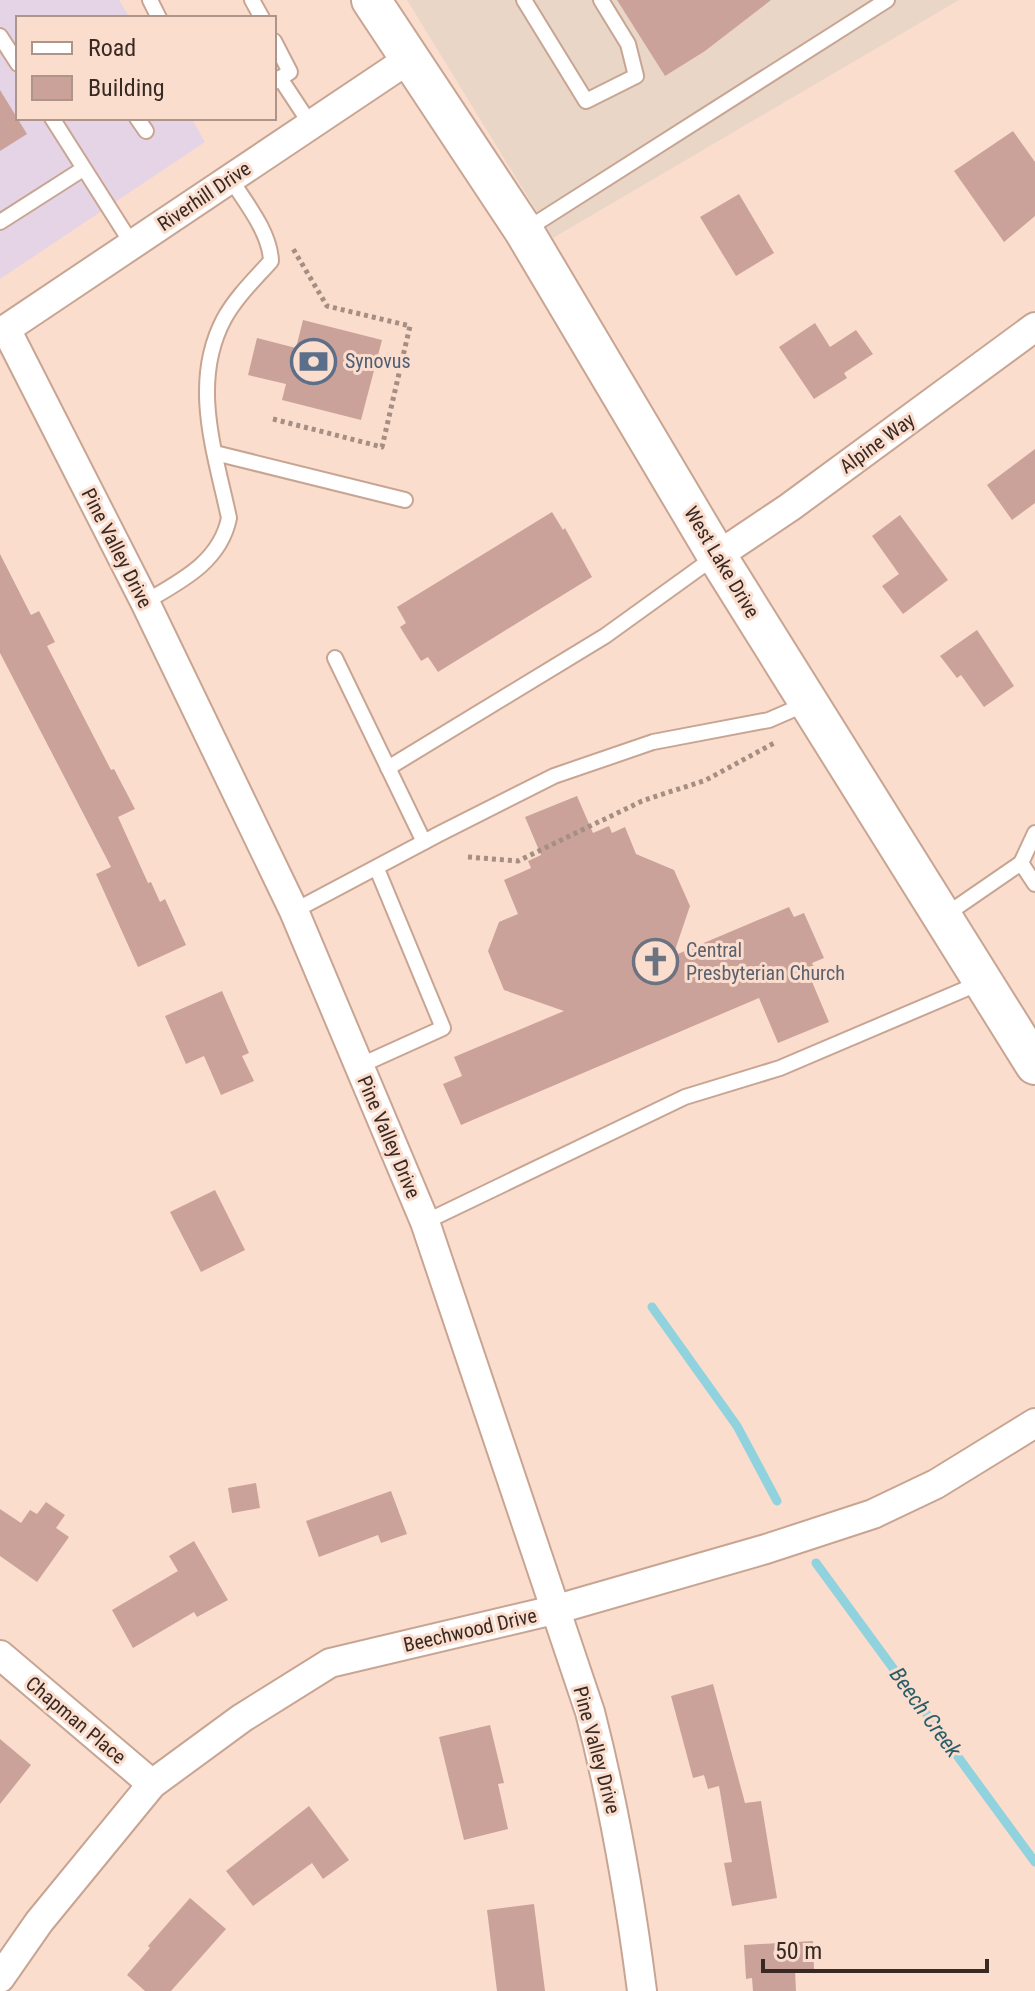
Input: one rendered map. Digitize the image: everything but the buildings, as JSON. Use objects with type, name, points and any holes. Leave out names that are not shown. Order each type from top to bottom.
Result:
[{"type":"main road","name":"West Lake Drive","points":[[371,0],[524,231],[717,556],[1035,1065]]},
{"type":"street","name":"Riverhill Drive","points":[[2,325],[132,244],[409,59]]},
{"type":"street","name":"Pine Valley Drive","points":[[2,325],[145,602],[294,911],[425,1222],[590,1712],[609,1786],[628,1887],[642,1991]]},
{"type":"street","name":"Alpine Way","points":[[717,556],[790,507],[1035,327]]},
{"type":"street","name":"Beechwood Drive","points":[[0,1978],[39,1922],[152,1784],[242,1718],[330,1663],[554,1610],[766,1549],[873,1514],[936,1484],[1035,1423]]},
{"type":"street","name":"Chapman Place","points":[[0,1655],[152,1784]]},
{"type":"lane","points":[[524,0],[586,101],[636,76],[628,44],[601,0]]},
{"type":"lane","points":[[524,231],[887,0]]},
{"type":"lane","points":[[0,36],[16,61]]},
{"type":"lane","points":[[276,45],[290,72],[277,80],[311,125]]},
{"type":"lane","points":[[53,120],[132,244]]},
{"type":"lane","points":[[138,120],[146,131]]},
{"type":"lane","points":[[0,222],[83,169]]},
{"type":"lane","points":[[145,602],[202,565],[217,551],[226,533],[229,518],[205,403],[207,376],[218,335],[234,305],[271,261],[268,245],[256,220],[230,178]]},
{"type":"lane","points":[[215,453],[405,500]]},
{"type":"lane","points":[[388,768],[605,636],[717,556]]},
{"type":"lane","points":[[335,658],[424,842]]},
{"type":"lane","points":[[294,911],[554,776],[653,742],[769,720],[808,703]]},
{"type":"lane","points":[[943,917],[1021,863],[1035,833]]},
{"type":"lane","points":[[1021,863],[1035,884]]},
{"type":"lane","points":[[359,1066],[443,1028],[377,869]]},
{"type":"lane","points":[[425,1222],[685,1097],[780,1068],[983,981]]},
{"type":"path","points":[[273,419],[382,447],[410,326],[327,306],[290,244]]},
{"type":"path","points":[[468,857],[518,861],[642,801],[706,780],[780,740]]},
{"type":"shaded area","points":[[0,0],[119,0],[129,16],[16,16],[16,120],[192,120],[205,142],[0,279]]},
{"type":"shaded area","points":[[407,0],[959,0],[553,238]]},
{"type":"waterway","name":"Beech Creek","points":[[652,1307],[737,1426],[777,1501]]},
{"type":"waterway","name":"Beech Creek","points":[[816,1563],[1035,1862]]},
{"type":"place","name":"Synovus","points":[[314,361]]},
{"type":"place","name":"Central Presbyterian Church","points":[[655,961]]}]
